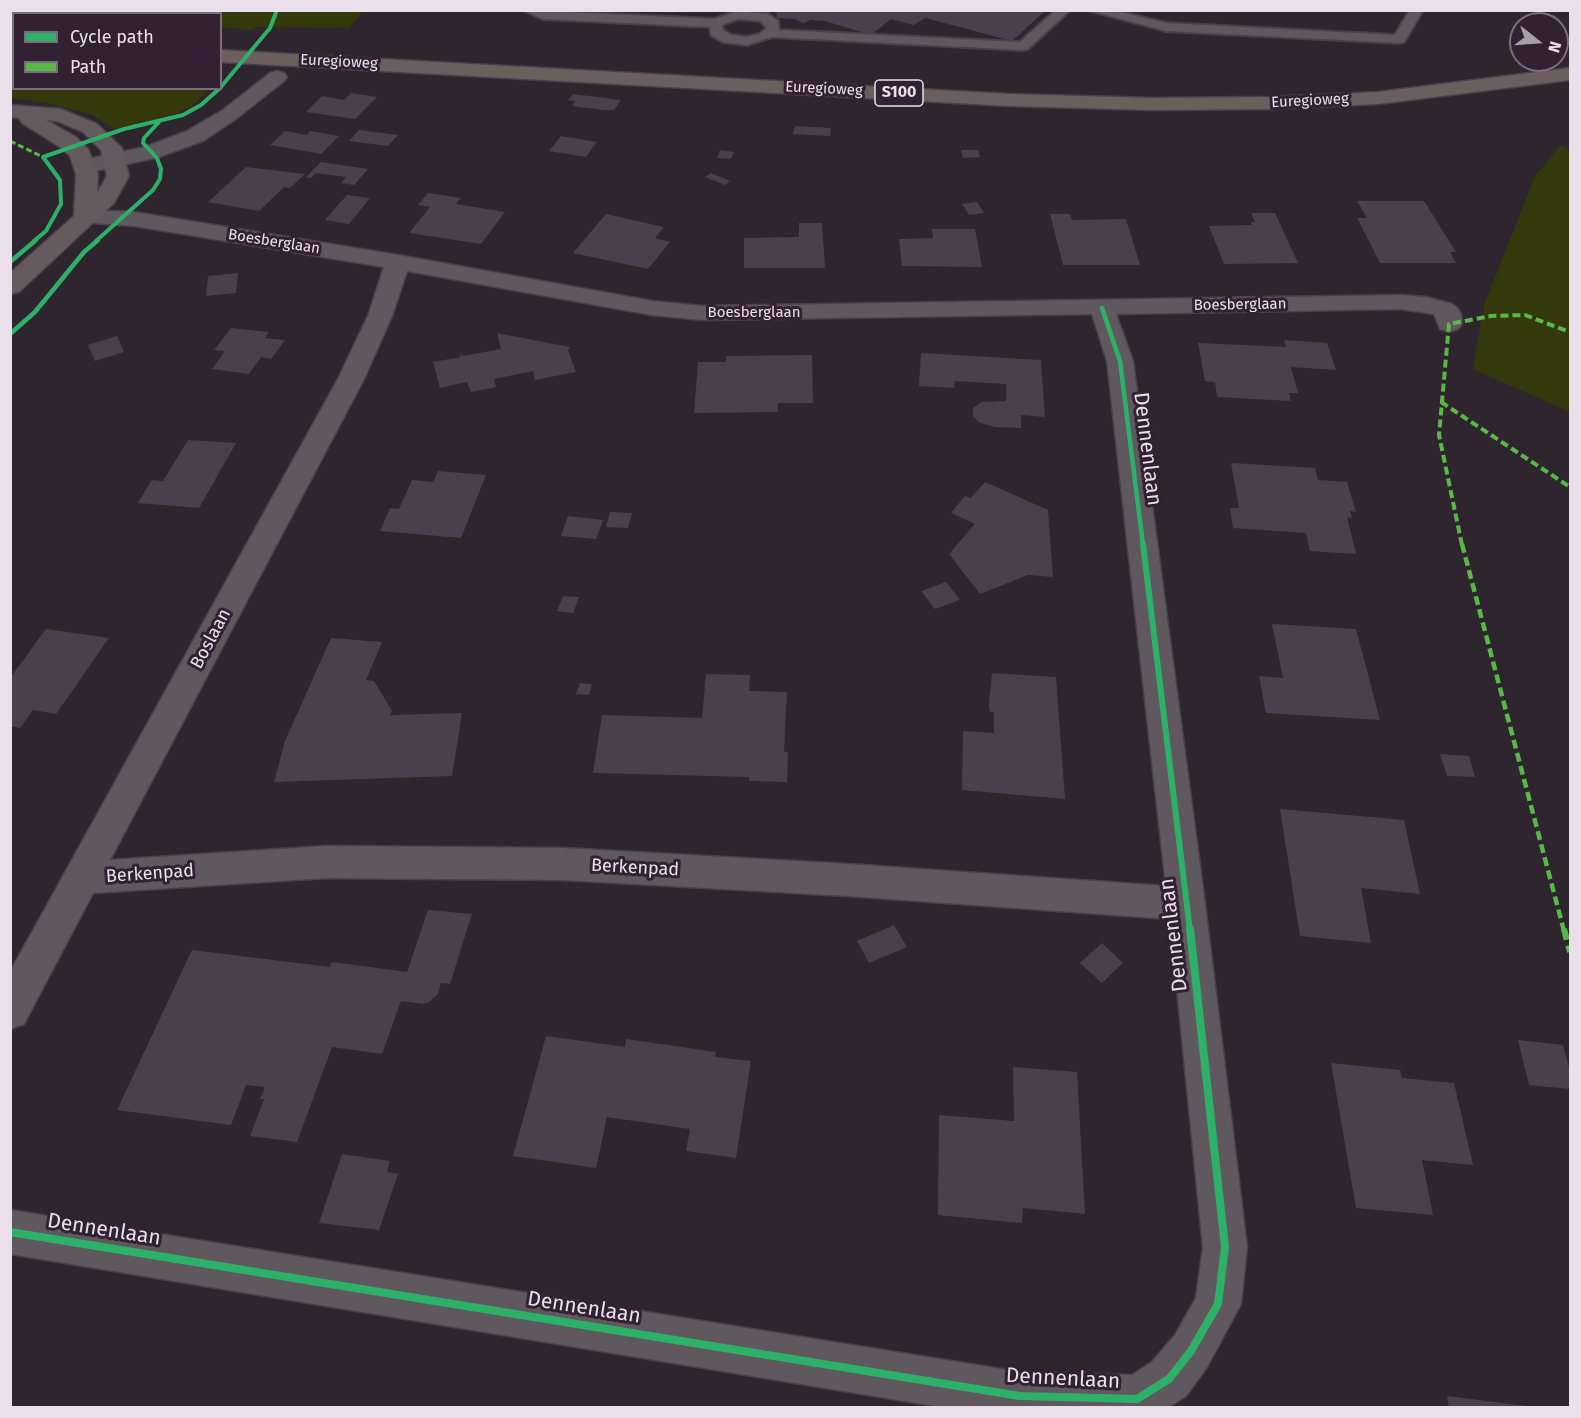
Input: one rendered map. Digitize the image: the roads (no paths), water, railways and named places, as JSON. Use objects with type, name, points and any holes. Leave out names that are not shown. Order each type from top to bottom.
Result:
[{"type":"main road","name":"Euregioweg","points":[[240,38],[1035,82],[1208,86],[1377,78],[1509,63]]},
{"type":"main road","name":"Euregioweg","points":[[222,56],[1009,99],[1141,104],[1259,104],[1378,98],[1510,83],[1538,72]]},
{"type":"street","points":[[86,166],[151,152],[195,136],[230,114],[277,77]]},
{"type":"street","points":[[10,287],[112,191],[118,176],[115,160],[102,137],[78,120],[61,115],[15,112]]},
{"type":"street","points":[[15,112],[68,142],[80,154],[86,166],[85,217]]},
{"type":"street","name":"Boesberglaan","points":[[85,217],[134,219],[398,262],[652,308],[702,313],[1401,302],[1426,304],[1443,309],[1449,314],[1449,324]]},
{"type":"street","name":"Boslaan","points":[[10,1011],[351,379],[380,316],[398,262]]},
{"type":"street","name":"Dennenlaan","points":[[10,1232],[1020,1396],[1137,1399],[1169,1379],[1191,1351],[1218,1304],[1225,1247],[1187,904],[1120,361],[1102,308]]},
{"type":"street","name":"Berkenpad","points":[[83,878],[326,862],[564,864],[848,880],[1187,904]]},
{"type":"lane","points":[[529,10],[543,15],[716,23],[737,15],[756,15],[773,24],[770,33]]},
{"type":"lane","points":[[716,23],[716,32],[737,40],[756,39],[770,33],[1023,46],[1064,10]]},
{"type":"lane","points":[[1094,10],[1166,27],[1400,39],[1417,10]]}]
